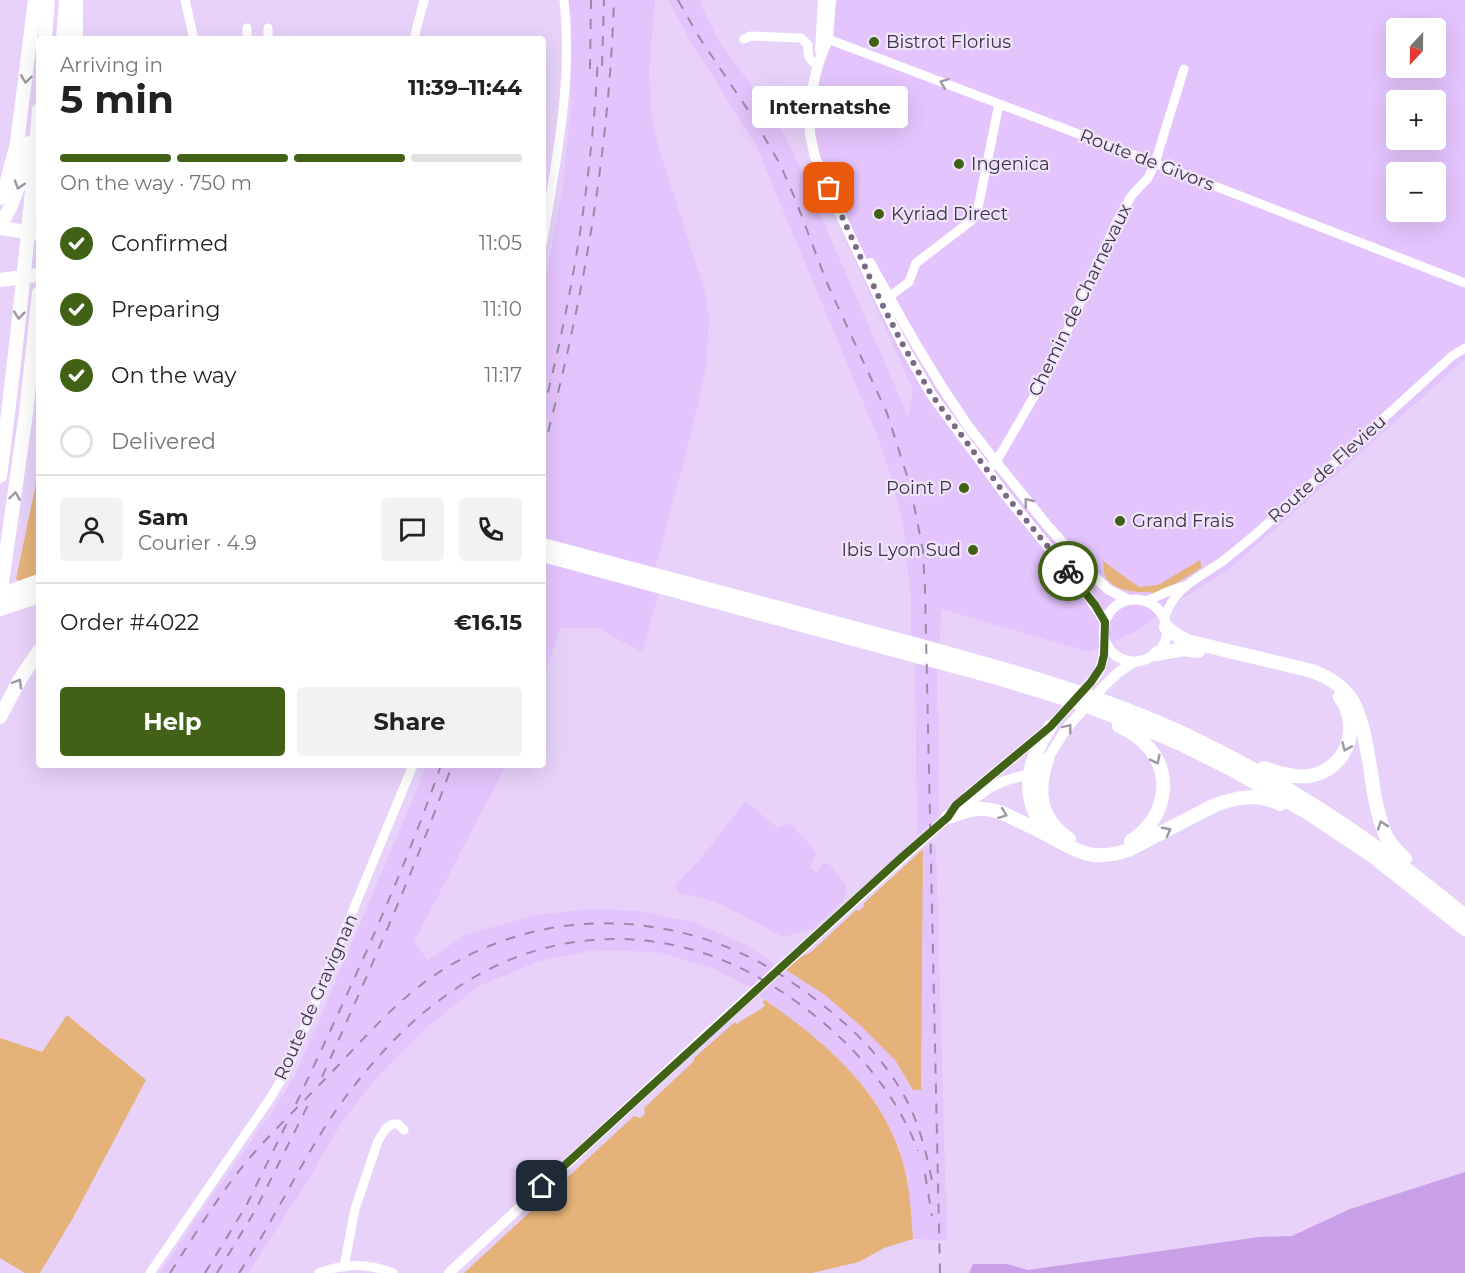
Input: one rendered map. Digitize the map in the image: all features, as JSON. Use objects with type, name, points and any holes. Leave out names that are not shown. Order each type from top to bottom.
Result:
[{"type":"highway","points":[[0,198],[7,182],[16,143],[35,0]]},
{"type":"highway","points":[[45,36],[48,0]]},
{"type":"highway","points":[[63,36],[66,0]]},
{"type":"highway","points":[[76,6],[76,36]]},
{"type":"highway","points":[[76,6],[82,36]]},
{"type":"highway","points":[[36,111],[17,192],[0,226],[36,233]]},
{"type":"highway","points":[[0,476],[8,420],[36,145]]},
{"type":"highway","points":[[0,280],[36,275]]},
{"type":"highway","points":[[36,318],[0,596],[36,596]]},
{"type":"highway","points":[[546,546],[845,631]]},
{"type":"highway","points":[[546,556],[941,657],[1099,709],[1208,757],[1308,813],[1382,862],[1465,929]]},
{"type":"highway","points":[[0,609],[36,583]]},
{"type":"highway","points":[[1165,623],[1179,637],[1187,640],[1312,671],[1330,678],[1342,687],[1359,714],[1366,741],[1377,809],[1386,835],[1402,856],[1465,914]]},
{"type":"highway","points":[[1099,709],[1190,737],[1281,774],[1308,776],[1326,770],[1342,756],[1349,743],[1351,724],[1347,708],[1329,687],[1314,680],[1189,649],[1156,654]]},
{"type":"highway","points":[[0,717],[20,679],[36,655]]},
{"type":"highway","points":[[941,657],[1058,694]]},
{"type":"highway","points":[[1047,760],[1042,776],[1043,806],[1052,823],[1063,835],[1085,846],[1105,848],[1125,844],[1142,833],[1153,821],[1160,804],[1163,785],[1159,765],[1144,743],[1099,709]]},
{"type":"highway","points":[[1050,727],[1033,758],[1029,788],[1033,808],[1041,823],[1054,838]]},
{"type":"highway","points":[[1190,737],[1259,772],[1341,821],[1396,860],[1465,914]]},
{"type":"highway","points":[[948,817],[972,809],[992,810],[1016,819],[1073,849],[1102,855],[1115,854],[1136,846],[1215,805],[1235,798],[1264,798],[1308,813]]},
{"type":"main road","points":[[818,64],[823,0]]},
{"type":"main road","points":[[831,0],[828,39],[818,64],[809,109],[810,134],[816,157],[835,203],[885,300],[902,343],[931,394],[992,466],[1087,570],[1109,590],[1129,600]]},
{"type":"main road","points":[[992,466],[1004,493],[1086,592],[1105,622]]},
{"type":"main road","points":[[948,817],[956,805],[1050,727],[1091,682],[1103,662],[1103,633],[1105,622],[1114,607],[1129,600],[1146,601],[1159,610],[1165,623],[1164,642],[1156,654],[1143,661],[1124,660],[1115,655],[1108,648],[1104,638]]},
{"type":"main road","points":[[449,1273],[914,846],[948,817],[989,788],[1006,780],[1026,775],[1047,760],[1066,729],[1097,694],[1119,672],[1134,662]]},
{"type":"main road","points":[[1005,764],[1020,762],[1025,765],[1041,789]]},
{"type":"street","points":[[185,0],[193,36]]},
{"type":"street","points":[[415,36],[424,0]]},
{"type":"street","points":[[546,205],[561,134],[566,61],[564,0]]},
{"type":"street","points":[[247,28],[247,36]]},
{"type":"street","points":[[268,28],[268,36]]},
{"type":"street","points":[[744,39],[751,36],[801,38],[808,45],[808,57],[818,64]]},
{"type":"street","name":"Route de Givors","points":[[828,39],[1465,283]]},
{"type":"street","name":"Chemin de Charnevaux","points":[[992,466],[1050,369],[1117,220],[1132,195],[1148,178],[1155,163],[1184,69]]},
{"type":"street","points":[[885,300],[909,282],[916,263],[971,221],[977,213],[999,104]]},
{"type":"street","name":"Route de Flevieu","points":[[1165,623],[1168,606],[1185,586],[1224,560],[1256,534],[1452,356],[1465,348]]},
{"type":"street","name":"Route de Flevieu","points":[[1146,601],[1185,586]]},
{"type":"street","name":"Route de Gravignan","points":[[150,1273],[271,1097],[288,1068],[412,768]]},
{"type":"street","points":[[344,1267],[355,1209],[378,1141],[386,1128],[393,1124],[398,1124],[404,1130]]},
{"type":"street","points":[[320,1273],[333,1268],[361,1265],[393,1273]]},
{"type":"shaded area","points":[[568,0],[655,0],[649,73],[651,111],[658,146],[705,292],[709,319],[706,366],[693,426],[655,569],[546,540],[546,277],[563,186],[571,102],[571,18]]},
{"type":"shaded area","points":[[668,0],[700,0],[720,43],[772,114],[792,149],[908,416],[913,390],[813,167],[808,117],[831,46],[834,19],[833,0],[1465,0],[1465,359],[1228,570],[1175,603],[1135,632],[1089,652],[941,609],[940,643],[911,636],[911,598],[903,524],[892,480],[876,433],[755,143],[692,44]]},
{"type":"shaded area","points":[[36,483],[36,574],[20,581],[16,579]]},
{"type":"shaded area","points":[[1200,560],[1201,568],[1162,592],[1152,595],[1151,592],[1132,591],[1113,585],[1105,576],[1103,561],[1139,587],[1158,585]]},
{"type":"shaded area","points":[[546,562],[659,592],[642,652],[597,628],[560,628],[546,669]]},
{"type":"shaded area","points":[[915,664],[937,669],[939,817],[917,835]]},
{"type":"shaded area","points":[[425,768],[504,768],[414,942],[428,960],[465,935],[536,915],[590,909],[639,911],[693,922],[746,945],[775,964],[752,988],[712,968],[658,952],[594,950],[539,961],[477,987],[426,1028],[372,1083],[340,1125],[302,1190],[248,1273],[160,1273],[293,1079]]},
{"type":"shaded area","points":[[745,801],[778,828],[785,824],[793,826],[816,852],[809,867],[817,872],[822,864],[829,864],[846,885],[843,901],[813,929],[783,937],[723,905],[678,893],[675,885],[703,856]]},
{"type":"shaded area","points":[[936,844],[947,1241],[913,1239],[908,1186],[901,1153],[887,1121],[870,1094],[820,1042],[759,995],[786,970],[825,995],[863,1028],[895,1060],[912,1090],[920,1090],[923,849]]},
{"type":"shaded area","points":[[923,849],[921,1090],[913,1090],[895,1060],[863,1028],[825,995],[786,970],[811,952],[856,910],[859,911],[864,906],[863,904]]},
{"type":"shaded area","points":[[765,1000],[827,1048],[862,1085],[878,1106],[900,1153],[906,1174],[913,1239],[884,1248],[859,1262],[812,1273],[464,1273],[634,1116],[640,1118],[645,1114],[644,1108],[694,1061],[694,1058],[735,1022],[737,1024],[762,1008],[765,1005],[762,1002]]},
{"type":"shaded area","points":[[67,1015],[146,1080],[73,1218],[40,1273],[25,1273],[0,1258],[0,1038],[42,1052]]},
{"type":"shaded area","points":[[1465,1172],[1465,1273],[969,1273],[973,1264],[1007,1264],[1028,1270],[1259,1237],[1292,1236],[1350,1209]]},
{"type":"railway","points":[[590,69],[591,0]]},
{"type":"railway","points":[[602,66],[604,0]]},
{"type":"railway","points":[[546,439],[570,340],[592,227],[606,114],[614,0]]},
{"type":"railway","points":[[678,0],[780,164],[827,283],[887,413],[910,485],[923,551],[925,589],[940,1273]]},
{"type":"railway","points":[[546,400],[580,236],[591,147],[598,57]]},
{"type":"railway","points":[[296,1104],[391,894],[440,768]]},
{"type":"railway","points":[[322,1077],[406,884],[451,768]]},
{"type":"railway","points":[[170,1273],[241,1168],[271,1134],[402,1001],[429,979],[471,954],[516,936],[563,926],[610,923],[657,928],[703,939],[748,957],[790,981],[842,1021],[887,1069],[914,1116],[932,1181]]},
{"type":"railway","points":[[239,1273],[332,1116],[381,1053],[420,1016],[448,994],[484,972],[521,956],[559,945],[598,939],[638,940],[677,946],[716,958],[754,975],[805,1008],[852,1049],[890,1097],[906,1123],[918,1151]]},
{"type":"railway","points":[[217,1273],[255,1211],[311,1099]]},
{"type":"railway","points":[[205,1273],[246,1206],[287,1123]]},
{"type":"railway","points":[[925,1174],[932,1216]]},
{"type":"way so far","points":[[829,188],[881,302],[931,394],[1007,497],[1068,571]]},
{"type":"place","name":"Bistrot Florius","points":[[874,42]]},
{"type":"place","name":"Ingenica","points":[[959,164]]},
{"type":"place","name":"Internatshe","points":[[829,188]]},
{"type":"place","name":"Kyriad Direct","points":[[879,214]]},
{"type":"place","name":"Point P","points":[[964,488]]},
{"type":"place","name":"Grand Frais","points":[[1120,521]]},
{"type":"place","name":"Ibis Lyon Sud","points":[[973,550]]},
{"type":"route","points":[[542,1186],[948,817],[956,805],[1050,727],[1091,682],[1103,662],[1105,622],[1086,592],[1068,571]]}]
